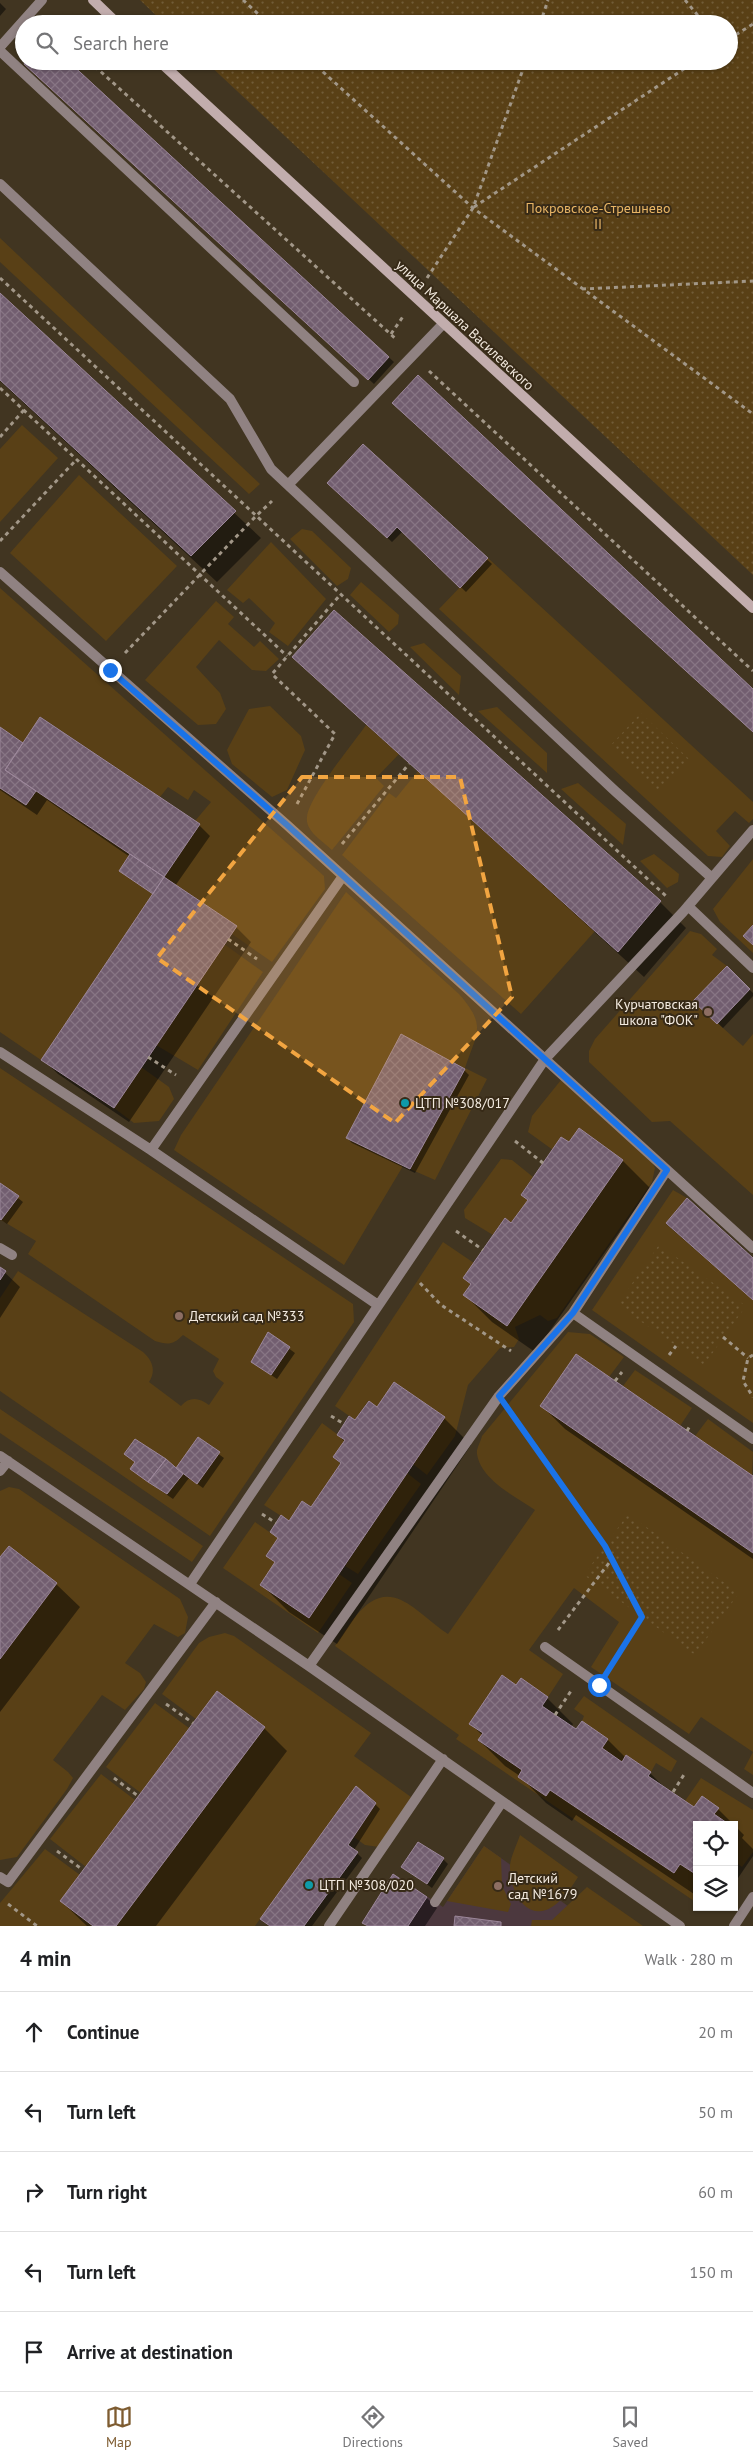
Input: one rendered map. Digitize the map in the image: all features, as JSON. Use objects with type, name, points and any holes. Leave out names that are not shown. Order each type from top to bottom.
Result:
[{"type":"main road","points":[[93,0],[109,15]]},
{"type":"main road","name":"улица Маршала Василевского","points":[[169,70],[414,298],[753,608]]},
{"type":"lane","points":[[28,15],[42,0]]},
{"type":"lane","points":[[0,46],[15,30]]},
{"type":"lane","points":[[0,51],[15,65]]},
{"type":"lane","points":[[20,70],[354,382]]},
{"type":"lane","points":[[0,184],[230,399],[271,469],[615,791],[712,878]]},
{"type":"lane","points":[[288,485],[443,324]]},
{"type":"lane","points":[[0,572],[287,825],[753,1248]]},
{"type":"lane","points":[[190,1584],[545,1059],[686,909],[753,830]]},
{"type":"lane","points":[[151,1150],[343,876]]},
{"type":"lane","points":[[686,909],[753,968]]},
{"type":"lane","points":[[0,1052],[151,1150],[378,1304]]},
{"type":"lane","points":[[309,1666],[499,1396],[573,1313],[667,1170]]},
{"type":"lane","points":[[0,1248],[12,1255]]},
{"type":"lane","points":[[573,1313],[753,1439]]},
{"type":"lane","points":[[0,1471],[4,1458],[309,1666],[680,1926]]},
{"type":"lane","points":[[0,1877],[8,1882],[216,1602]]},
{"type":"lane","points":[[545,1647],[753,1793]]},
{"type":"lane","points":[[329,1926],[443,1759]]},
{"type":"lane","points":[[435,1902],[502,1802]]},
{"type":"lane","points":[[734,1926],[753,1897]]},
{"type":"path","points":[[243,0],[259,15]]},
{"type":"path","points":[[543,15],[548,0]]},
{"type":"path","points":[[685,0],[698,15]]},
{"type":"path","points":[[738,33],[753,24]]},
{"type":"path","points":[[321,70],[473,208],[753,414]]},
{"type":"path","points":[[391,334],[473,208],[523,70]]},
{"type":"path","points":[[473,208],[682,70]]},
{"type":"path","points":[[0,278],[340,595],[686,909]]},
{"type":"path","points":[[581,289],[753,281]]},
{"type":"path","points":[[0,388],[287,656]]},
{"type":"path","points":[[0,436],[24,410]]},
{"type":"path","points":[[0,541],[76,460]]},
{"type":"path","points":[[110,670],[256,516]]},
{"type":"path","points":[[287,825],[335,734],[272,674],[340,595]]},
{"type":"path","points":[[328,862],[410,764]]},
{"type":"path","points":[[228,939],[276,971]]},
{"type":"path","points":[[148,1057],[195,1088]]},
{"type":"path","points":[[499,1128],[543,1163]]},
{"type":"path","points":[[437,1218],[483,1250]]},
{"type":"path","points":[[404,1266],[441,1304],[528,1363]]},
{"type":"path","points":[[723,1337],[748,1358]]},
{"type":"path","points":[[753,1355],[748,1358],[743,1381],[753,1397]]},
{"type":"path","points":[[499,1396],[605,1546],[642,1617],[599,1685]]},
{"type":"path","points":[[545,1647],[612,1560]]},
{"type":"path","points":[[555,1715],[583,1674]]},
{"type":"path","points":[[150,1692],[193,1723]]},
{"type":"path","points":[[95,1765],[138,1796]]},
{"type":"path","points":[[41,1838],[83,1870]]},
{"type":"path","points":[[7,1903],[35,1926]]},
{"type":"highlighted area","points":[[302,777],[460,777],[512,997],[395,1123],[157,958]]},
{"type":"shaded area","name":"Детский сад №1679","points":[[484,1846],[596,1926],[368,1926],[362,1923],[393,1874],[443,1907]]},
{"type":"green space","name":"Покровское-Стрешнево II","points":[[140,0],[753,0],[753,575],[215,70],[738,70],[738,15],[156,15]]},
{"type":"green space","points":[[0,238],[260,484],[249,494],[0,262]]},
{"type":"green space","points":[[22,425],[58,458],[0,522],[0,449]]},
{"type":"green space","points":[[79,475],[177,566],[106,641],[10,553]]},
{"type":"green space","points":[[302,529],[312,531],[351,568],[348,579],[337,586],[290,539]]},
{"type":"green space","points":[[271,542],[326,599],[288,646],[269,632],[275,623],[249,598],[243,603],[227,590]]},
{"type":"green space","points":[[488,558],[753,802],[753,819],[749,823],[735,811],[716,831],[730,846],[722,857],[708,856],[439,609]]},
{"type":"green space","points":[[361,582],[399,615],[398,624],[389,632],[350,595]]},
{"type":"green space","points":[[0,588],[324,876],[325,889],[272,962],[232,934],[164,877],[200,824],[195,821],[211,802],[194,790],[188,800],[168,787],[160,797],[41,717],[23,743],[0,727]]},
{"type":"green space","points":[[216,601],[234,617],[228,624],[254,647],[260,641],[279,659],[266,671],[252,670],[219,640],[196,667],[220,693],[226,709],[216,724],[198,725],[145,680]]},
{"type":"green space","points":[[424,643],[461,676],[459,695],[410,647]]},
{"type":"green space","points":[[270,706],[301,736],[305,750],[287,790],[272,797],[232,764],[227,750],[249,709]]},
{"type":"green space","points":[[497,707],[547,753],[547,773],[478,711]]},
{"type":"green space","points":[[641,713],[689,759],[658,791],[610,746]]},
{"type":"green space","points":[[366,725],[399,754],[376,778],[384,786],[332,850],[312,831],[307,822],[307,817],[315,796]]},
{"type":"green space","points":[[418,771],[595,931],[521,1014],[342,855],[389,793],[396,798]]},
{"type":"green space","points":[[578,783],[626,824],[623,845],[561,789]]},
{"type":"green space","points":[[0,788],[26,805],[36,791],[130,854],[153,894],[41,1060],[0,1032]]},
{"type":"green space","points":[[654,854],[679,874],[678,882],[667,888],[640,861]]},
{"type":"green space","points":[[753,859],[753,925],[743,936],[753,945],[753,953],[720,922],[713,909]]},
{"type":"green space","points":[[346,892],[459,994],[468,1005],[476,1022],[477,1030],[465,1068],[487,1079],[435,1180],[410,1169],[464,1069],[401,1034],[346,1138],[403,1166],[344,1265],[174,1150],[181,1135]]},
{"type":"green space","name":"Курчатовская школа \"ФОК\"","points":[[690,931],[701,934],[717,949],[712,955],[727,966],[693,1001],[743,1046],[753,1034],[753,1195],[670,1121],[652,1122],[589,1062],[589,1051],[595,1039]]},
{"type":"green space","points":[[224,944],[263,972],[198,1070],[156,1045]]},
{"type":"green space","points":[[141,1067],[169,1087],[174,1099],[159,1121],[134,1123],[114,1108]]},
{"type":"green space","name":"Детский сад №333","points":[[0,1068],[353,1304],[354,1322],[210,1536],[0,1391],[0,1298],[18,1271],[143,1352],[149,1359],[153,1370],[149,1382],[181,1406],[191,1399],[202,1401],[209,1405],[224,1383],[216,1377],[213,1371],[219,1359],[183,1335],[170,1343],[155,1341],[28,1254],[36,1241],[1,1220],[18,1196],[0,1183]]},
{"type":"green space","points":[[561,1080],[650,1158],[655,1168],[652,1182],[557,1318],[548,1321],[540,1315],[515,1327],[519,1339],[514,1347],[500,1348],[468,1385],[455,1436],[427,1475],[413,1464],[445,1417],[394,1382],[377,1407],[368,1401],[355,1420],[335,1406],[443,1242],[474,1263],[463,1278],[471,1284],[463,1295],[507,1326],[623,1160],[579,1129],[569,1142],[553,1150],[528,1132],[532,1116]]},
{"type":"green space","points":[[501,1159],[512,1160],[533,1177],[521,1194],[528,1200],[511,1223],[504,1219],[493,1235],[465,1218],[464,1210]]},
{"type":"green space","points":[[673,1190],[687,1198],[666,1224],[753,1300],[753,1423],[592,1310]]},
{"type":"green space","points":[[659,1245],[746,1306],[704,1365],[617,1305]]},
{"type":"green space","points":[[568,1332],[590,1334],[624,1357],[609,1377],[540,1406],[753,1553],[753,1752],[701,1717],[689,1734],[591,1667],[619,1622],[574,1588],[529,1650],[563,1674],[548,1697],[521,1678],[516,1685],[502,1675],[469,1724],[483,1733],[478,1741],[522,1770],[518,1777],[546,1796],[550,1790],[674,1873],[680,1864],[693,1872],[693,1900],[456,1739],[459,1735],[335,1646],[354,1618],[370,1602],[379,1598],[390,1597],[407,1603],[448,1634],[535,1510],[500,1487],[485,1472],[477,1454],[482,1436]]},
{"type":"green space","points":[[635,1370],[692,1408],[680,1426],[623,1386]]},
{"type":"green space","points":[[0,1409],[203,1546],[192,1562],[0,1433]]},
{"type":"green space","points":[[708,1419],[753,1452],[752,1476],[695,1436]]},
{"type":"green space","points":[[322,1423],[345,1440],[333,1457],[341,1463],[311,1507],[302,1501],[289,1521],[264,1505]]},
{"type":"green space","points":[[407,1473],[421,1484],[358,1574],[345,1566]]},
{"type":"green space","points":[[9,1487],[19,1489],[180,1599],[188,1617],[185,1633],[178,1637],[154,1624],[125,1663],[140,1673],[146,1682],[144,1689],[125,1710],[102,1695],[53,1760],[73,1778],[67,1789],[17,1857],[0,1860],[0,1659],[57,1583],[9,1546],[0,1557],[0,1491]]},
{"type":"green space","points":[[628,1514],[739,1593],[695,1655],[584,1575]]},
{"type":"green space","points":[[255,1522],[278,1538],[266,1555],[275,1562],[260,1585],[309,1618],[339,1574],[352,1583],[318,1633],[223,1568]]},
{"type":"green space","points":[[225,1633],[234,1636],[371,1733],[354,1756],[411,1797],[379,1847],[365,1845],[354,1837],[376,1803],[356,1786],[255,1926],[116,1926],[264,1727],[217,1691],[196,1719],[162,1694],[199,1643],[209,1637]]},
{"type":"green space","points":[[584,1696],[677,1761],[671,1772],[656,1763],[651,1772],[626,1756],[622,1762],[602,1748],[608,1739],[582,1721],[584,1716],[574,1709]]},
{"type":"green space","points":[[155,1703],[189,1728],[141,1793],[106,1767]]},
{"type":"green space","points":[[753,1752],[753,1775],[744,1769]]},
{"type":"green space","points":[[101,1774],[135,1800],[86,1867],[50,1839]]},
{"type":"green space","points":[[701,1778],[753,1810],[753,1852],[742,1867],[738,1864],[738,1821],[724,1821],[714,1814],[719,1808],[702,1796],[694,1807],[685,1801]]},
{"type":"green space","points":[[520,1835],[578,1877],[560,1900],[546,1910],[537,1911],[530,1909],[523,1904],[514,1890],[510,1865]]},
{"type":"green space","points":[[484,1846],[501,1858],[502,1886],[511,1904],[508,1912],[447,1901]]},
{"type":"green space","points":[[45,1849],[80,1875],[60,1901],[93,1926],[0,1926],[0,1903]]},
{"type":"green space","points":[[587,1887],[643,1926],[531,1926],[532,1920],[552,1920]]},
{"type":"building","points":[[31,70],[78,70],[389,357],[368,380]]},
{"type":"building","points":[[0,293],[236,511],[191,556],[0,380]]},
{"type":"building","points":[[418,375],[753,689],[753,732],[392,403]]},
{"type":"building","points":[[363,444],[488,558],[460,588],[397,527],[387,538],[327,483]]},
{"type":"building","points":[[334,610],[661,901],[618,952],[292,657]]},
{"type":"building","points":[[40,717],[200,824],[164,877],[5,770]]},
{"type":"building","points":[[0,727],[23,743],[5,770],[36,791],[26,805],[0,788]]},
{"type":"building","points":[[130,854],[164,877],[153,894],[119,871]]},
{"type":"building","points":[[164,877],[237,926],[114,1108],[41,1060]]},
{"type":"building","points":[[753,925],[753,945],[743,936]]},
{"type":"building","points":[[727,966],[750,989],[717,1024],[693,1001]]},
{"type":"building","name":"ЦТП №308/017","points":[[401,1034],[465,1069],[410,1169],[346,1138]]},
{"type":"building","points":[[579,1128],[623,1160],[507,1326],[463,1295],[471,1284],[463,1278],[505,1218],[511,1223],[528,1200],[521,1195],[561,1137],[569,1142]]},
{"type":"building","points":[[0,1183],[19,1196],[1,1220],[0,1219]]},
{"type":"building","points":[[687,1198],[753,1258],[753,1300],[666,1223]]},
{"type":"building","points":[[0,1267],[6,1271],[0,1280]]},
{"type":"building","points":[[268,1332],[290,1347],[271,1375],[251,1362]]},
{"type":"building","points":[[576,1354],[753,1476],[753,1553],[540,1406]]},
{"type":"building","points":[[394,1382],[445,1417],[309,1618],[260,1585],[275,1562],[266,1556],[278,1538],[270,1532],[281,1515],[289,1521],[302,1501],[311,1507],[341,1463],[333,1457],[345,1440],[337,1435],[349,1416],[355,1420],[369,1401],[377,1407]]},
{"type":"building","points":[[198,1437],[220,1452],[197,1484],[176,1468]]},
{"type":"building","points":[[135,1439],[166,1459],[148,1482],[130,1469],[135,1462],[124,1454]]},
{"type":"building","points":[[166,1459],[183,1474],[167,1494],[148,1482]]},
{"type":"building","points":[[9,1546],[57,1583],[0,1659],[0,1557]]},
{"type":"building","points":[[502,1675],[516,1685],[521,1678],[548,1697],[542,1706],[576,1729],[582,1721],[608,1739],[602,1748],[622,1762],[626,1755],[651,1772],[648,1776],[694,1807],[702,1796],[719,1808],[714,1814],[724,1821],[693,1821],[693,1872],[680,1864],[674,1873],[550,1790],[546,1796],[518,1777],[522,1770],[478,1740],[483,1733],[469,1724]]},
{"type":"building","points":[[217,1691],[265,1727],[116,1926],[93,1926],[60,1901]]},
{"type":"building","name":"ЦТП №308/020","points":[[356,1786],[376,1803],[348,1845],[358,1852],[304,1926],[270,1926],[260,1919]]},
{"type":"building","points":[[418,1842],[444,1858],[427,1884],[401,1867]]},
{"type":"building","points":[[393,1874],[427,1897],[408,1926],[368,1926],[362,1923]]},
{"type":"building","points":[[455,1916],[501,1922],[501,1926],[454,1926]]},
{"type":"place","name":"Курчатовская школа \"ФОК\"","points":[[708,1012]]},
{"type":"place","name":"ЦТП №308/017","points":[[405,1103]]},
{"type":"place","name":"Детский сад №333","points":[[179,1316]]},
{"type":"place","name":"ЦТП №308/020","points":[[309,1885]]},
{"type":"place","name":"Детский сад №1679","points":[[498,1886]]},
{"type":"route","points":[[110,670],[287,825],[667,1170],[573,1313],[499,1396],[605,1546],[642,1617],[599,1685]]}]
